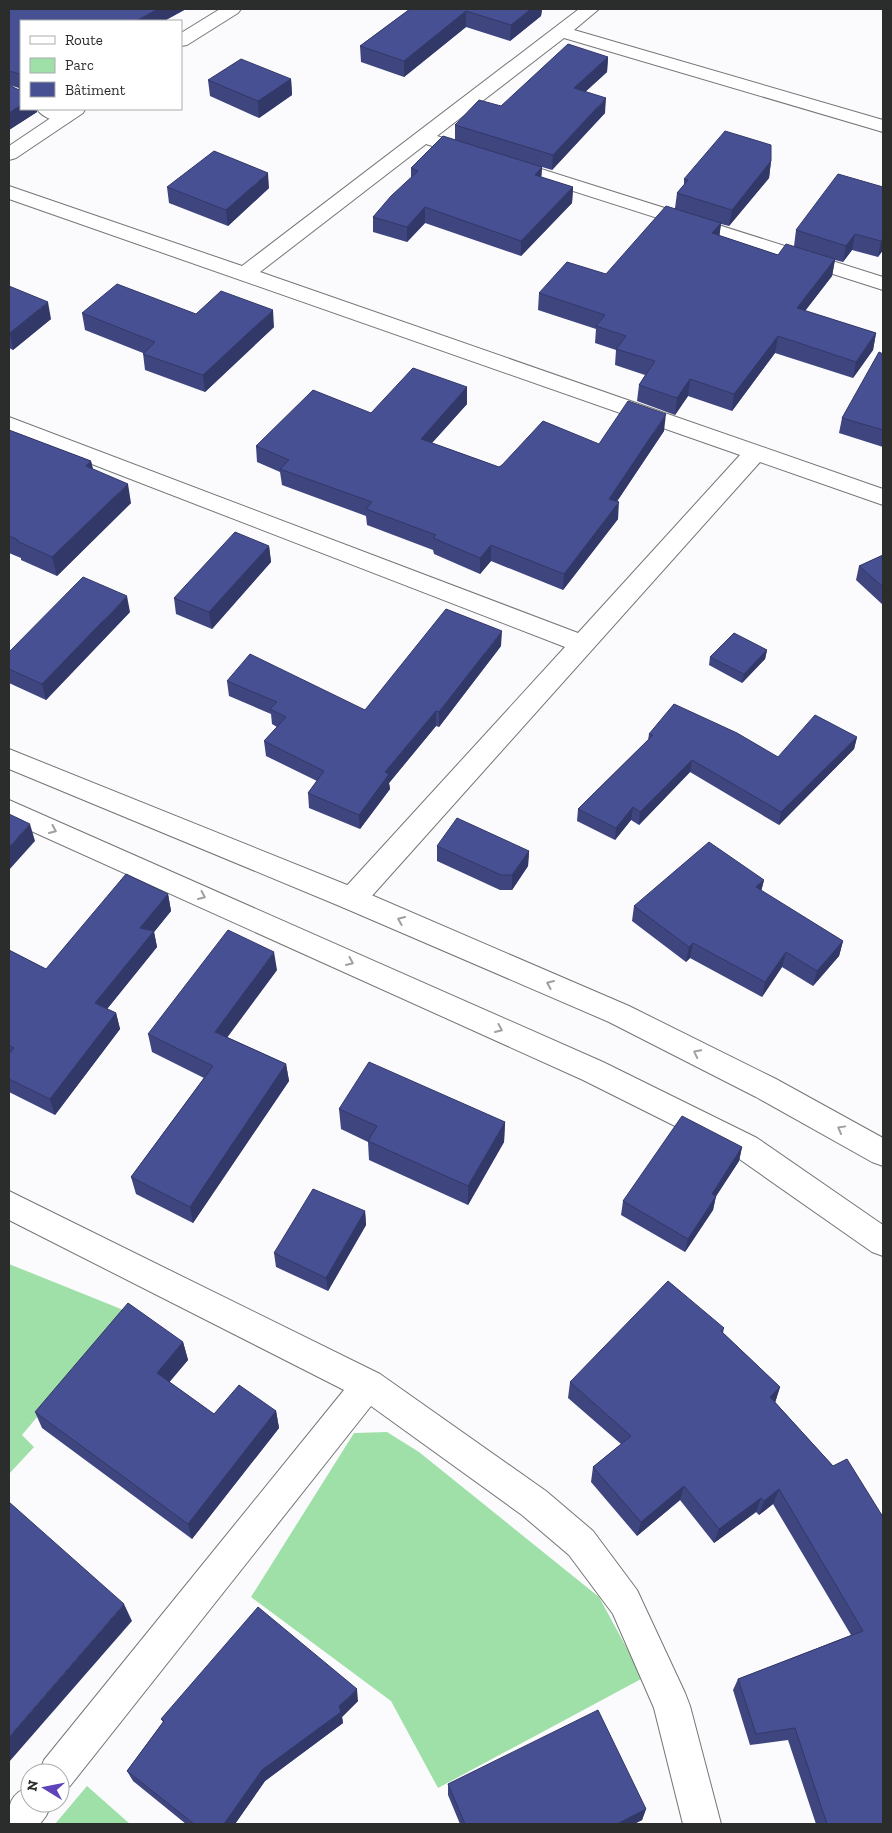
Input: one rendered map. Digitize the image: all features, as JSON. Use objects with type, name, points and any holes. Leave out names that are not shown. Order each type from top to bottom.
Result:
[{"type":"street","points":[[182,40],[232,9]]},
{"type":"street","points":[[245,274],[590,9]]},
{"type":"street","points":[[560,31],[883,126]]},
{"type":"street","points":[[9,154],[62,111]]},
{"type":"street","points":[[422,137],[883,284]]},
{"type":"street","points":[[9,192],[883,497]]},
{"type":"street","points":[[9,424],[582,644]]},
{"type":"street","points":[[352,899],[756,452]]},
{"type":"street","points":[[9,759],[352,899],[619,1014],[766,1088],[883,1153]]},
{"type":"street","points":[[9,810],[593,1071],[746,1147],[883,1242]]},
{"type":"street","points":[[9,1205],[368,1385],[534,1503],[581,1543],[624,1602],[672,1706],[702,1824]]},
{"type":"street","points":[[65,1763],[368,1385]]},
{"type":"street","points":[[16,1824],[25,1813]]},
{"type":"green space","points":[[9,1264],[126,1311],[22,1435],[34,1447],[9,1474]]},
{"type":"green space","points":[[387,1432],[419,1452],[599,1597],[643,1678],[438,1788],[391,1701],[251,1597],[354,1433]]},
{"type":"green space","points":[[87,1786],[130,1824],[55,1824],[64,1813],[70,1813],[70,1806]]},
{"type":"building","points":[[9,9],[158,9],[138,20],[20,20],[20,74],[9,71]]},
{"type":"building","points":[[410,9],[531,9],[511,25],[466,11],[404,61],[360,46]]},
{"type":"building","points":[[568,44],[608,57],[574,88],[606,98],[553,155],[455,125],[479,100],[501,106]]},
{"type":"building","points":[[241,59],[291,79],[258,101],[208,80]]},
{"type":"building","points":[[20,74],[20,106],[9,113],[9,85],[19,90]]},
{"type":"building","points":[[725,131],[771,145],[771,161],[732,210],[677,193],[688,180],[684,179]]},
{"type":"building","points":[[443,136],[542,167],[535,175],[573,187],[521,241],[425,207],[407,227],[373,217],[391,196],[418,171],[411,168]]},
{"type":"building","points":[[214,151],[268,173],[226,210],[167,187]]},
{"type":"building","points":[[838,174],[883,187],[883,238],[881,241],[855,234],[846,246],[796,230]]},
{"type":"building","points":[[666,206],[721,223],[712,233],[778,255],[786,244],[835,259],[797,308],[876,333],[856,362],[778,336],[734,394],[690,379],[677,398],[639,385],[655,361],[616,349],[626,336],[596,326],[605,315],[539,293],[567,262],[606,274]]},
{"type":"building","points":[[117,284],[196,314],[221,291],[273,310],[203,375],[143,354],[155,342],[82,313]]},
{"type":"building","points":[[9,286],[48,302],[10,333],[9,333]]},
{"type":"building","points":[[879,352],[883,354],[883,430],[842,418]]},
{"type":"building","points":[[413,368],[467,387],[421,439],[499,467],[543,421],[599,444],[628,401],[666,414],[609,499],[619,502],[564,574],[491,545],[480,558],[433,538],[436,535],[366,509],[372,502],[280,469],[289,460],[256,446],[313,390],[371,413]]},
{"type":"building","points":[[9,430],[91,461],[86,466],[128,484],[52,557],[9,536]]},
{"type":"building","points":[[235,532],[269,546],[209,612],[174,598]]},
{"type":"building","points":[[883,555],[883,587],[859,566]]},
{"type":"building","points":[[83,577],[127,596],[42,684],[9,669],[9,652]]},
{"type":"building","points":[[446,609],[502,631],[439,712],[436,711],[385,772],[389,774],[359,815],[308,793],[324,771],[264,741],[286,717],[270,709],[277,702],[227,681],[250,654],[365,710]]},
{"type":"building","points":[[734,633],[767,650],[744,674],[710,657]]},
{"type":"building","points":[[674,704],[737,733],[778,757],[815,715],[857,737],[781,812],[692,760],[640,812],[633,807],[616,828],[578,809],[653,735],[649,734]]},
{"type":"building","points":[[9,814],[30,824],[9,847]]},
{"type":"building","points":[[457,818],[529,851],[512,875],[501,875],[437,846]]},
{"type":"building","points":[[709,842],[764,880],[756,887],[843,941],[817,971],[786,952],[765,982],[693,943],[689,947],[634,906]]},
{"type":"building","points":[[126,874],[168,894],[140,928],[154,931],[95,1003],[116,1013],[50,1099],[9,1079],[9,1054],[14,1048],[9,1045],[9,950],[46,969]]},
{"type":"building","points":[[228,930],[274,952],[215,1032],[286,1064],[190,1207],[131,1177],[213,1066],[148,1034]]},
{"type":"building","points":[[369,1062],[505,1122],[468,1186],[368,1141],[377,1126],[339,1109]]},
{"type":"building","points":[[682,1116],[742,1147],[712,1194],[716,1196],[688,1239],[623,1201]]},
{"type":"building","points":[[313,1189],[365,1211],[326,1278],[274,1253]]},
{"type":"building","points":[[668,1281],[724,1328],[721,1331],[780,1387],[770,1397],[833,1466],[847,1459],[883,1517],[883,1824],[827,1824],[795,1728],[756,1734],[738,1679],[863,1631],[779,1489],[764,1501],[761,1498],[719,1529],[684,1486],[641,1522],[593,1467],[631,1436],[570,1382]]},
{"type":"building","points":[[128,1303],[183,1342],[157,1373],[214,1414],[239,1385],[276,1411],[188,1524],[35,1412]]},
{"type":"building","points":[[9,1502],[124,1604],[9,1737]]},
{"type":"building","points":[[258,1607],[357,1689],[339,1706],[341,1712],[262,1770],[224,1824],[194,1824],[127,1771],[164,1721],[161,1719]]},
{"type":"building","points":[[598,1710],[646,1809],[617,1824],[465,1824],[448,1784]]}]
